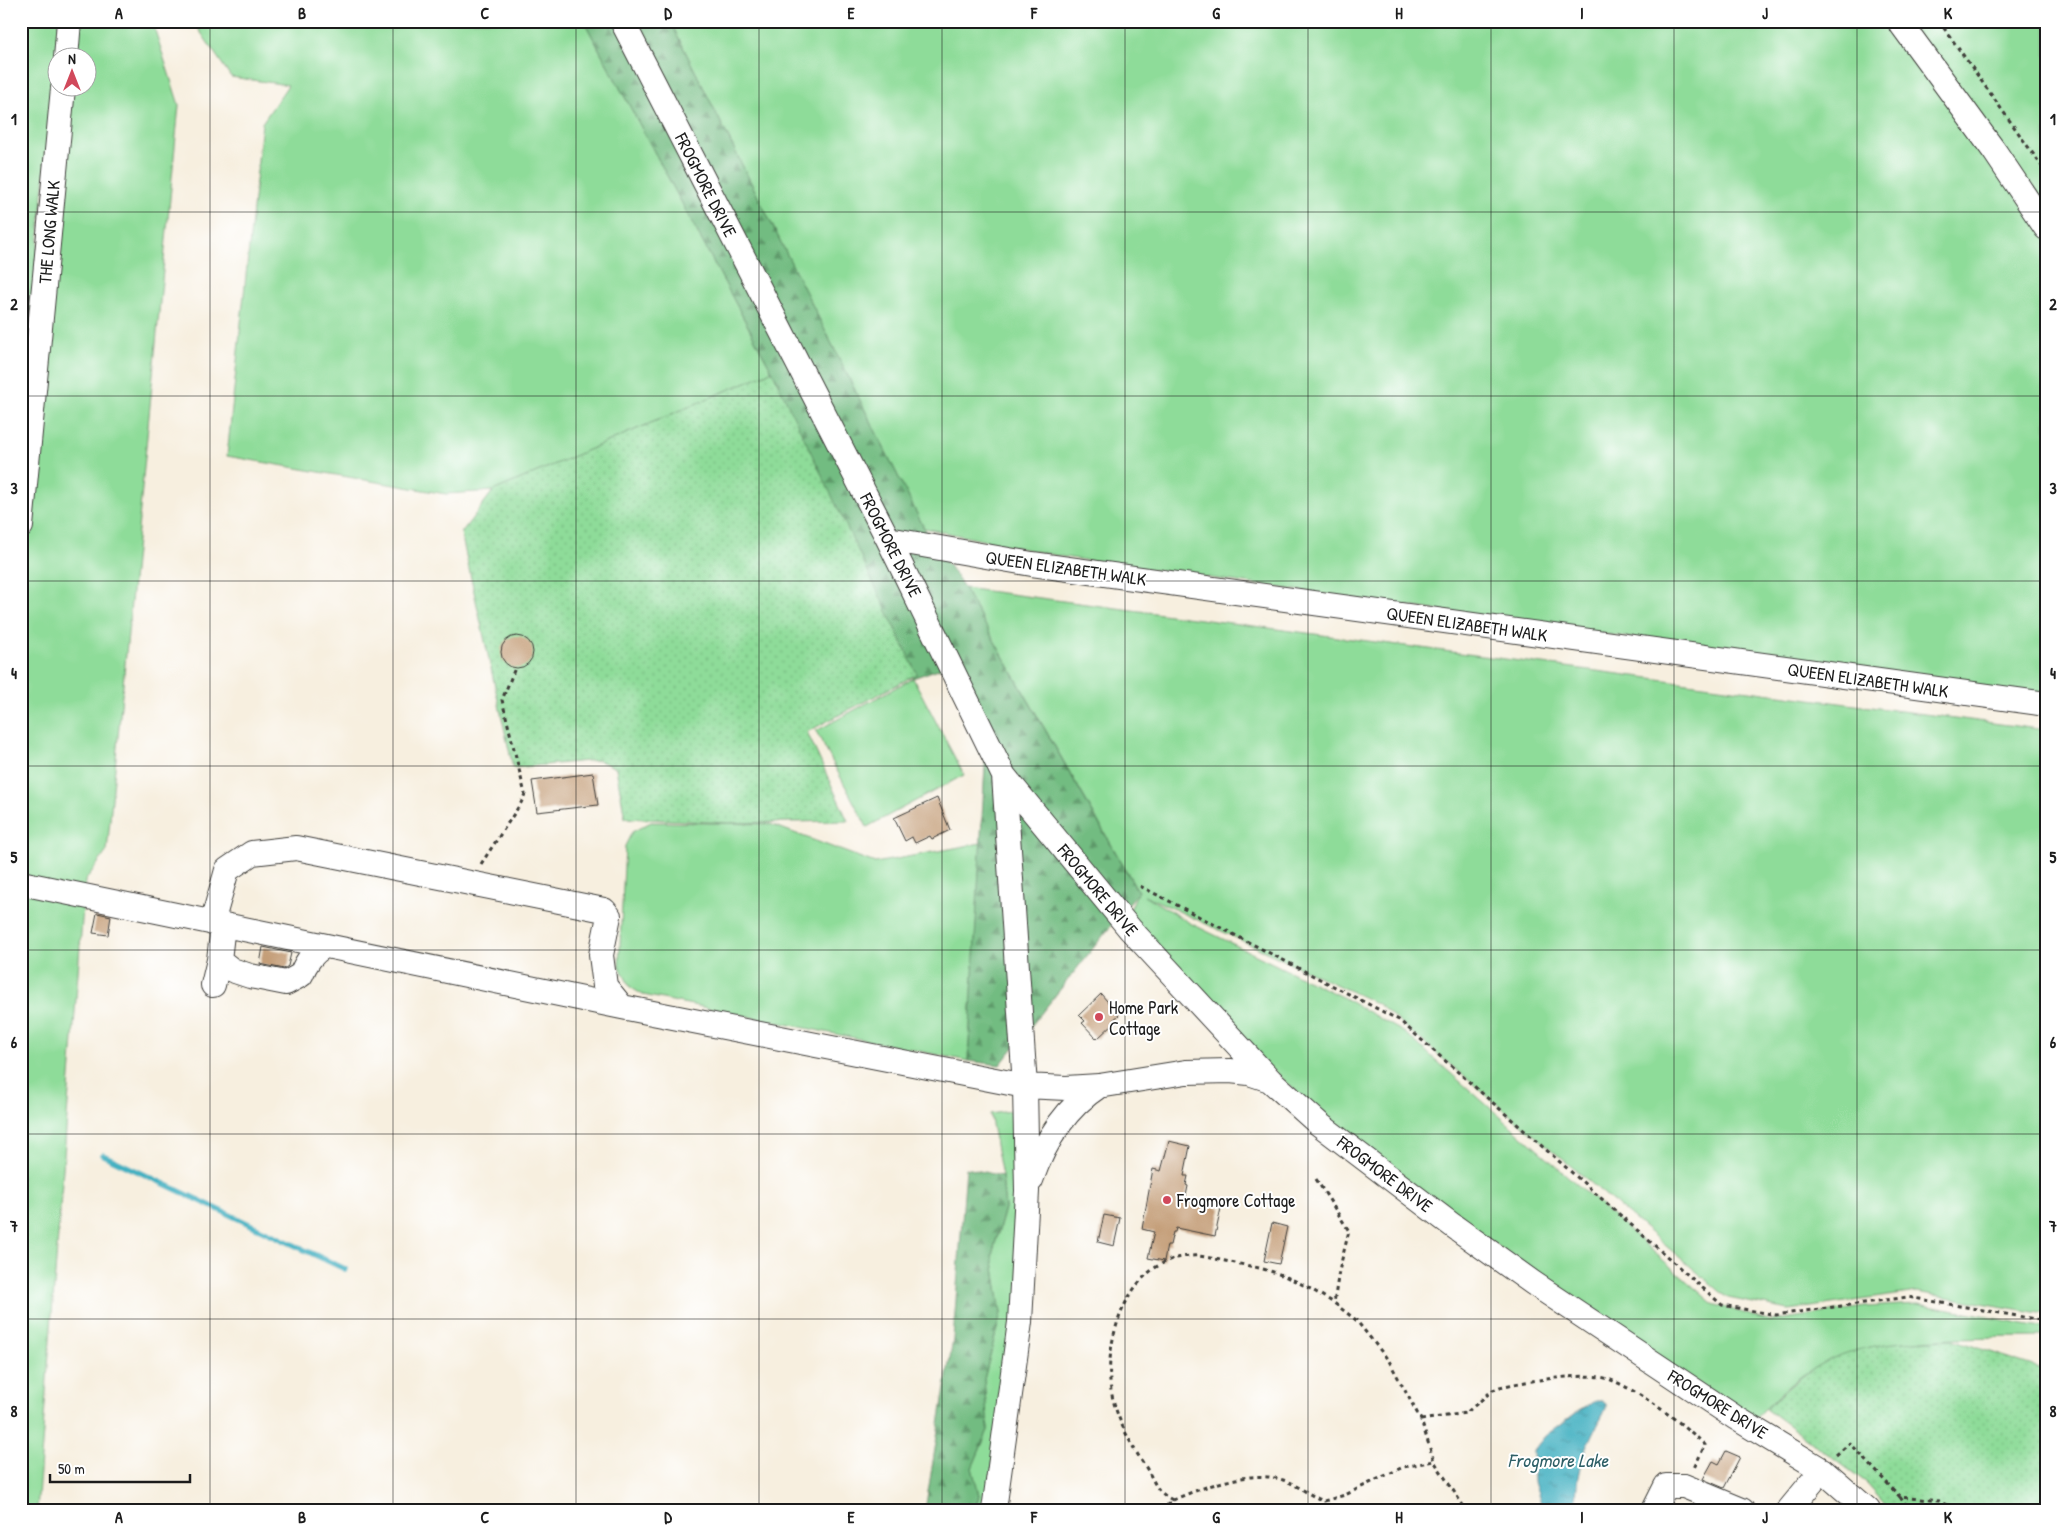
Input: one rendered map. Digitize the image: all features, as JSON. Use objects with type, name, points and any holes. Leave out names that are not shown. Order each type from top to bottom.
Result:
[{"type":"lane","points":[[67,48],[69,21]]},
{"type":"lane","name":"FROGMORE DRIVE","points":[[622,21],[888,539],[1004,776],[1130,930],[1271,1081],[1320,1124],[1533,1283],[1736,1418],[1822,1470],[1868,1510]]},
{"type":"lane","points":[[1899,21],[1995,152],[2046,228]]},
{"type":"lane","name":"THE LONG WALK","points":[[21,526],[62,98]]},
{"type":"lane","name":"QUEEN ELIZABETH WALK","points":[[888,539],[1032,564],[2046,704]]},
{"type":"lane","points":[[994,1510],[1020,1322],[1027,1191],[1025,1086],[1004,776]]},
{"type":"lane","points":[[212,985],[219,960],[218,924],[227,870],[252,852],[296,848],[604,910],[609,916],[601,955],[605,986],[622,1007]]},
{"type":"lane","points":[[21,883],[622,1007],[1025,1086],[1066,1088],[1099,1086],[1186,1072],[1230,1071],[1249,1073],[1271,1081]]},
{"type":"lane","points":[[219,960],[232,970],[250,976],[286,983],[301,975],[306,963],[315,952],[324,946]]},
{"type":"lane","points":[[1027,1191],[1039,1156],[1059,1125],[1080,1099],[1099,1086]]},
{"type":"lane","points":[[1789,1510],[1822,1470]]},
{"type":"lane","points":[[1654,1510],[1666,1486],[1684,1486],[1742,1510]]},
{"type":"path","points":[[1939,21],[2046,172]]},
{"type":"path","points":[[469,883],[525,794],[502,700],[515,668]]},
{"type":"path","points":[[1140,886],[1399,1020],[1722,1305],[1776,1315],[1908,1297],[2046,1321]]},
{"type":"path","points":[[1316,1179],[1348,1231],[1334,1303]]},
{"type":"path","points":[[1173,1500],[1162,1495],[1118,1418],[1111,1389],[1110,1373],[1121,1309],[1133,1289],[1157,1268],[1174,1260],[1191,1256],[1244,1265],[1282,1275],[1334,1303],[1356,1320],[1389,1361],[1421,1420],[1434,1461],[1466,1510]]},
{"type":"path","points":[[1421,1420],[1466,1413],[1492,1390],[1511,1384],[1584,1376],[1612,1380],[1691,1431],[1705,1445],[1684,1486]]},
{"type":"path","points":[[1822,1470],[1850,1443],[1900,1497],[1909,1510]]},
{"type":"path","points":[[1161,1510],[1173,1500],[1202,1487],[1238,1479],[1271,1478],[1290,1483],[1324,1501],[1345,1495],[1403,1467],[1434,1461]]},
{"type":"path","points":[[1900,1497],[1939,1501],[1956,1510]]},
{"type":"green space","points":[[21,21],[58,21],[57,48],[48,48],[48,98],[52,98],[21,424]]},
{"type":"green space","points":[[81,21],[152,21],[179,105],[107,851],[85,881],[37,1510],[21,1510],[21,588],[71,98],[98,98],[98,48],[76,48]]},
{"type":"green space","points":[[193,21],[584,21],[772,371],[493,491],[446,494],[227,456],[262,123],[288,85],[231,77]]},
{"type":"green space","points":[[584,21],[670,21],[924,528],[964,588],[1138,892],[1000,1065],[968,1061],[986,748],[944,667],[913,678],[772,371]]},
{"type":"green space","points":[[670,21],[2046,21],[2046,697],[1063,557],[924,528]]},
{"type":"green space","points":[[772,371],[917,674],[807,732],[848,821],[730,823],[625,818],[616,768],[598,760],[513,768],[461,533],[493,491]]},
{"type":"green space","points":[[964,588],[2046,730],[2046,1314],[1917,1292],[1789,1310],[1728,1298],[1378,1004],[1144,895],[1190,923],[1344,998],[1405,1033],[1713,1304],[1771,1321],[1864,1307],[1918,1304],[2046,1328],[2046,1337],[1944,1339],[1894,1344],[1869,1349],[1829,1361],[1811,1370],[1785,1389],[1756,1419],[1635,1346],[1347,1137],[1263,1062],[1128,914],[1138,891]]},
{"type":"green space","points":[[913,678],[964,775],[867,827],[816,731]]},
{"type":"green space","points":[[651,822],[770,824],[875,863],[981,843],[968,1061],[643,995],[630,987],[619,965],[625,846],[632,832]]},
{"type":"green space","points":[[1016,1110],[1021,1278],[986,1510],[975,1510],[979,1495],[972,1468],[988,1430],[984,1379],[1001,1313],[992,1255],[1005,1208],[1002,1176],[990,1114]]},
{"type":"green space","points":[[966,1168],[1002,1176],[1005,1208],[992,1255],[1001,1313],[984,1379],[988,1430],[972,1468],[979,1495],[975,1510],[925,1510],[953,1339]]},
{"type":"green space","points":[[1951,1339],[2046,1370],[2046,1510],[1891,1510],[1867,1483],[1765,1408],[1791,1385],[1819,1365],[1850,1352],[1883,1345]]},
{"type":"water","name":"Frogmore Lake","points":[[1596,1401],[1602,1401],[1606,1404],[1606,1409],[1583,1458],[1577,1483],[1578,1510],[1543,1510],[1534,1482],[1533,1451],[1545,1436],[1577,1412]]},
{"type":"building","points":[[517,636],[528,641],[533,652],[528,663],[517,668],[506,663],[501,652],[506,641]]},
{"type":"building","points":[[593,773],[598,805],[537,812],[532,781]]},
{"type":"building","points":[[937,798],[950,830],[932,839],[930,836],[915,843],[912,837],[905,841],[894,818]]},
{"type":"building","points":[[97,913],[111,916],[108,935],[93,933]]},
{"type":"building","points":[[263,947],[291,953],[288,966],[284,969],[260,964]]},
{"type":"building","name":"Home Park Cottage","points":[[1101,994],[1119,1015],[1113,1020],[1115,1022],[1097,1039],[1082,1023],[1085,1021],[1079,1015]]},
{"type":"building","name":"Frogmore Cottage","points":[[1169,1141],[1190,1146],[1184,1176],[1188,1176],[1185,1201],[1221,1208],[1215,1236],[1176,1228],[1170,1245],[1167,1245],[1164,1261],[1148,1258],[1154,1232],[1142,1229],[1153,1169],[1161,1171]]},
{"type":"building","points":[[1104,1215],[1120,1218],[1114,1246],[1098,1242]]},
{"type":"building","points":[[1272,1223],[1287,1227],[1279,1264],[1264,1261]]},
{"type":"building","points":[[1726,1451],[1740,1457],[1724,1488],[1703,1479],[1713,1461],[1719,1464]]},
{"type":"waterway","points":[[103,1155],[345,1269]]},
{"type":"place","name":"Home Park Cottage","points":[[1099,1017]]},
{"type":"place","name":"Frogmore Cottage","points":[[1167,1200]]}]
